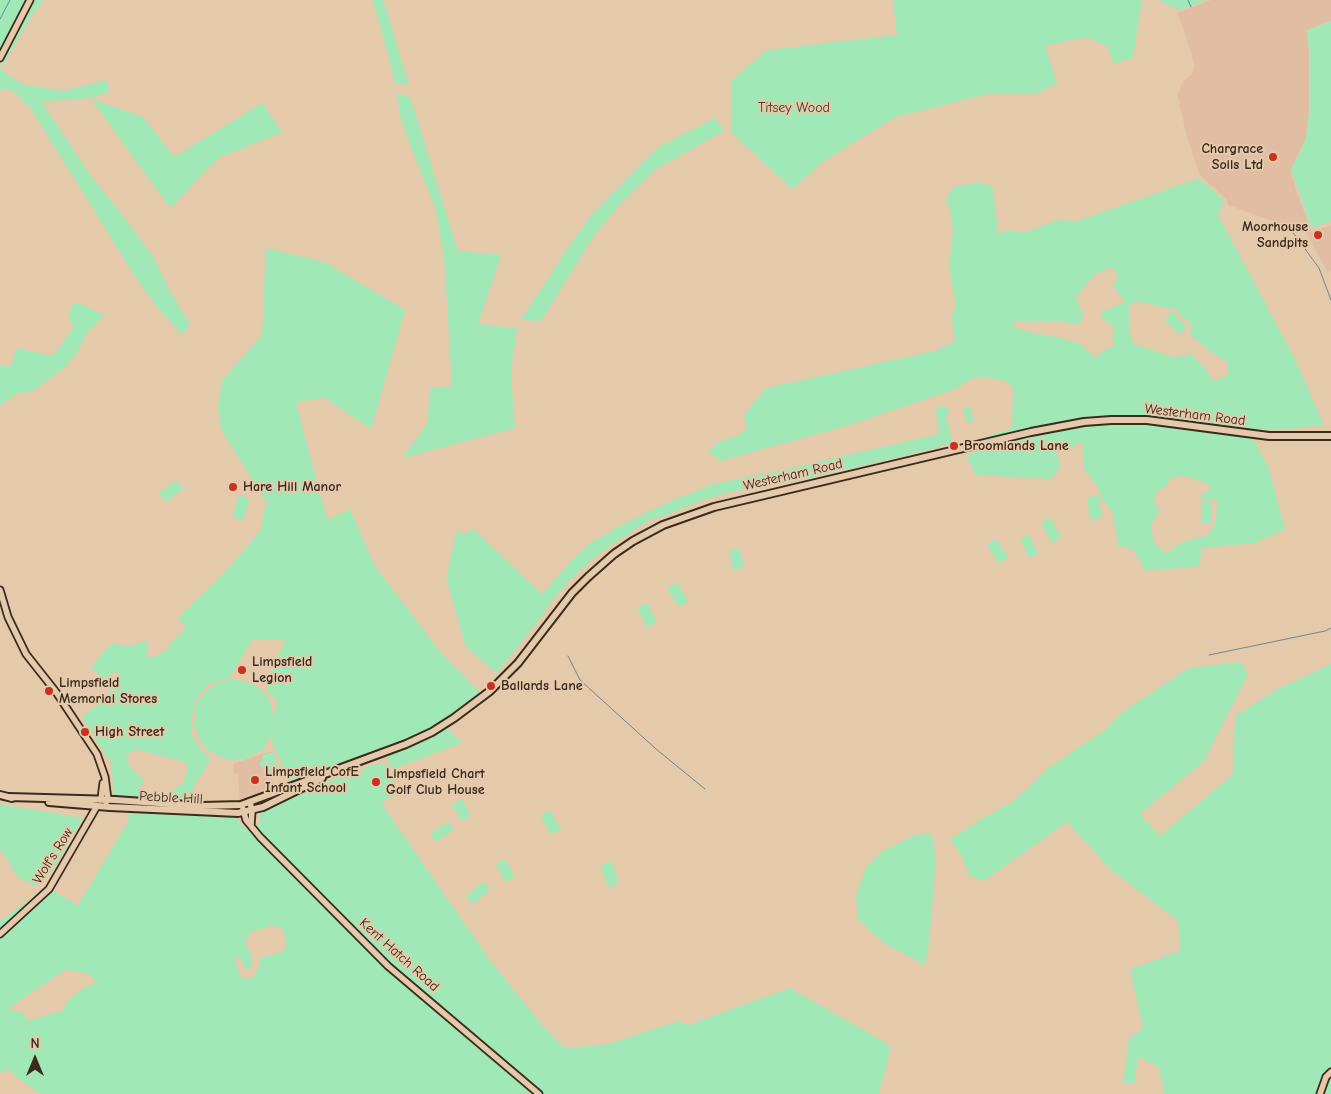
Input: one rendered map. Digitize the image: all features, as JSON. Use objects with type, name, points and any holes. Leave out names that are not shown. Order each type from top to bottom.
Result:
[{"type":"main road","points":[[0,58],[30,0]]},
{"type":"main road","name":"Westerham Road","points":[[244,812],[252,811],[348,766],[422,736],[464,712],[507,675],[572,593],[606,561],[643,535],[691,514],[724,504],[857,472],[1077,423],[1111,420],[1147,420],[1269,436],[1331,436]]},
{"type":"main road","points":[[0,590],[8,617],[26,654],[56,692],[88,740],[97,754],[104,772],[102,803],[0,795]]},
{"type":"main road","name":"Westerham Road","points":[[245,804],[348,766]]},
{"type":"main road","name":"Pebble Hill","points":[[102,803],[202,806],[245,804]]},
{"type":"main road","name":"Pebble Hill","points":[[102,803],[244,812]]},
{"type":"main road","name":"Wolf's Row","points":[[0,934],[50,889],[102,803]]},
{"type":"main road","points":[[245,804],[252,811],[251,825]]},
{"type":"main road","name":"Kent Hatch Road","points":[[245,804],[246,820],[260,837],[388,966],[539,1094]]},
{"type":"main road","points":[[1320,1094],[1326,1077],[1331,1072]]},
{"type":"shaded area","points":[[1211,0],[1331,0],[1331,21],[1307,30],[1309,111],[1306,138],[1290,172],[1311,231],[1331,226],[1331,269],[1328,273],[1306,233],[1228,205],[1227,200],[1199,174],[1185,129],[1178,95],[1183,81],[1192,74],[1195,65],[1178,13]]},
{"type":"shaded area","name":"Limpsfield CofE Infant School","points":[[272,751],[279,771],[271,774],[275,787],[240,801],[238,774],[234,773],[233,764]]},
{"type":"green space","points":[[0,0],[25,0],[0,50]]},
{"type":"green space","points":[[35,0],[43,0],[2,67],[0,67],[9,45]]},
{"type":"green space","points":[[372,0],[383,0],[409,85],[395,83]]},
{"type":"green space","name":"Titsey Wood","points":[[893,0],[1142,0],[1133,57],[1114,64],[1107,46],[1086,37],[1045,46],[1057,83],[1035,94],[991,93],[895,117],[824,161],[792,189],[731,132],[732,80],[767,50],[897,35]]},
{"type":"green space","points":[[1159,0],[1205,0],[1180,10]]},
{"type":"green space","points":[[1331,21],[1331,221],[1316,227],[1310,226],[1293,174],[1290,172],[1306,138],[1309,111],[1307,30]]},
{"type":"green space","points":[[0,69],[22,84],[63,91],[106,80],[110,91],[91,98],[42,102],[90,175],[154,258],[169,290],[190,324],[182,335],[158,308],[136,278],[31,109],[13,91],[0,89]]},
{"type":"green space","points":[[396,93],[410,97],[458,251],[501,255],[478,324],[517,328],[511,372],[515,428],[402,458],[428,423],[429,389],[452,386],[444,256],[435,207],[401,119]]},
{"type":"green space","points":[[91,99],[143,117],[174,157],[262,103],[282,132],[218,158],[170,208]]},
{"type":"green space","points":[[715,118],[724,131],[656,169],[622,202],[595,234],[541,321],[521,320],[592,214],[658,147]]},
{"type":"green space","points":[[1199,178],[1224,200],[1218,215],[1295,359],[1324,425],[1288,429],[1259,429],[1252,437],[1268,466],[1285,529],[1255,543],[1201,548],[1200,566],[1145,571],[1134,550],[1118,545],[1112,511],[1102,499],[1098,487],[1084,468],[1082,440],[1073,447],[1056,447],[1060,468],[1050,479],[976,475],[966,455],[988,449],[984,437],[1012,428],[1013,389],[1006,381],[991,378],[973,378],[955,389],[849,425],[720,461],[708,452],[719,442],[739,435],[747,428],[744,415],[766,388],[934,351],[956,341],[952,315],[956,305],[949,267],[953,230],[950,209],[946,200],[953,187],[979,182],[993,187],[998,233],[1009,230],[1025,232],[1057,220],[1077,221]],"holes":[[[1112,267],[1119,276],[1114,282],[1115,289],[1125,302],[1102,312],[1101,318],[1114,326],[1113,347],[1103,350],[1096,358],[1080,344],[1014,327],[1013,322],[1055,321],[1080,324],[1084,313],[1079,307],[1076,296],[1095,274]],[[1136,301],[1171,309],[1174,308],[1192,326],[1190,335],[1228,362],[1228,375],[1213,381],[1192,354],[1172,357],[1134,344],[1129,329],[1129,305]],[[1184,476],[1209,484],[1210,491],[1202,493],[1201,499],[1217,499],[1216,520],[1209,535],[1182,542],[1166,553],[1154,543],[1151,525],[1160,510],[1154,503],[1155,493],[1165,487],[1172,477]]]},
{"type":"green space","points":[[266,248],[324,262],[405,310],[371,429],[324,397],[296,403],[327,520],[350,509],[374,565],[441,653],[480,692],[442,723],[462,743],[392,769],[384,750],[299,781],[290,782],[272,743],[273,733],[263,749],[254,755],[245,759],[226,759],[209,751],[202,744],[194,726],[196,707],[201,697],[217,683],[228,680],[250,683],[260,689],[268,697],[275,717],[277,701],[267,691],[266,685],[285,640],[252,640],[229,678],[208,684],[197,698],[192,716],[192,735],[200,749],[211,759],[192,789],[204,799],[203,802],[118,797],[114,793],[111,763],[82,718],[106,696],[119,677],[116,670],[104,680],[91,667],[111,644],[132,646],[148,640],[148,658],[163,653],[186,627],[178,618],[217,580],[261,529],[264,510],[268,505],[224,434],[219,422],[218,406],[222,380],[262,335]],"holes":[[[135,749],[185,762],[188,769],[182,785],[166,793],[140,792],[138,789],[145,781],[131,768],[126,756]]]},
{"type":"green space","points":[[79,303],[104,315],[86,334],[76,354],[64,368],[31,392],[18,393],[0,405],[0,366],[11,366],[17,348],[53,356],[73,328],[68,314],[73,304]]},
{"type":"green space","points":[[1173,312],[1187,328],[1179,335],[1165,319]]},
{"type":"green space","points":[[970,406],[974,421],[967,423],[963,408]]},
{"type":"green space","points":[[937,407],[949,408],[946,418],[953,442],[933,449],[805,479],[725,493],[651,519],[598,554],[570,580],[544,610],[545,612],[497,673],[466,647],[446,578],[457,529],[463,535],[473,529],[542,594],[570,562],[589,544],[619,526],[662,505],[713,484],[939,434],[936,411]]},
{"type":"green space","points":[[176,480],[183,489],[166,502],[159,493]]},
{"type":"green space","points":[[238,495],[249,498],[244,520],[233,518]]},
{"type":"green space","points":[[1099,496],[1102,518],[1090,519],[1087,497]]},
{"type":"green space","points":[[1201,501],[1212,501],[1211,523],[1201,523]]},
{"type":"green space","points":[[1051,518],[1061,538],[1051,543],[1041,523]]},
{"type":"green space","points":[[1029,534],[1038,554],[1029,558],[1020,539]]},
{"type":"green space","points":[[997,539],[1008,558],[998,563],[987,544]]},
{"type":"green space","points":[[739,547],[744,567],[733,570],[729,550]]},
{"type":"green space","points":[[677,582],[688,601],[679,607],[667,588]]},
{"type":"green space","points":[[647,603],[657,622],[647,628],[637,608]]},
{"type":"green space","points":[[1240,662],[1248,674],[1204,761],[1140,814],[1160,836],[1233,774],[1235,716],[1276,690],[1331,664],[1331,1094],[1165,1094],[1158,1066],[1138,1057],[1134,1084],[1123,1083],[1129,1038],[1143,1028],[1130,969],[1180,951],[1178,921],[1110,869],[1067,822],[985,880],[976,879],[969,874],[961,855],[950,839],[1015,800],[1048,768],[1105,730],[1121,713],[1189,668]]},
{"type":"green space","points":[[273,752],[279,771],[267,775],[266,769],[261,767],[259,762],[263,760],[262,755]]},
{"type":"green space","points":[[384,763],[388,766],[388,771],[400,792],[381,803],[492,963],[538,1020],[566,1048],[609,1044],[678,1021],[688,1025],[790,988],[891,1046],[879,1094],[41,1094],[7,1068],[2,1073],[0,1072],[0,921],[37,894],[49,889],[78,905],[129,820],[127,813],[233,816],[249,832],[259,823],[259,816],[263,811],[345,774],[348,779],[361,774],[366,766]],"holes":[[[269,926],[281,927],[285,935],[285,949],[279,953],[259,958],[259,966],[254,977],[242,979],[234,958],[238,956],[247,970],[252,967],[251,954],[245,943],[249,933]],[[65,970],[90,975],[97,983],[87,986],[67,1001],[64,1010],[28,1021],[21,1012],[7,1009]]]},
{"type":"green space","points":[[462,799],[471,816],[461,821],[452,804]]},
{"type":"green space","points":[[0,804],[83,818],[53,870],[35,886],[18,877],[0,849]]},
{"type":"green space","points":[[550,810],[561,829],[551,835],[540,815]]},
{"type":"green space","points":[[449,822],[454,830],[435,842],[430,833]]},
{"type":"green space","points":[[931,833],[936,856],[929,944],[925,965],[884,943],[858,920],[856,895],[866,867],[882,851],[915,835]]},
{"type":"green space","points":[[506,859],[515,877],[505,882],[496,864]]},
{"type":"green space","points":[[611,861],[619,883],[609,887],[600,866]]},
{"type":"green space","points":[[483,882],[490,890],[473,904],[466,896]]},
{"type":"waterway","points":[[0,19],[10,0]]},
{"type":"waterway","points":[[1188,0],[1191,7]]},
{"type":"waterway","points":[[1291,230],[1319,268],[1331,300]]},
{"type":"waterway","points":[[1209,655],[1325,631],[1331,628]]},
{"type":"waterway","points":[[568,656],[580,680],[656,749],[705,789]]},
{"type":"place","name":"Chargrace Soils Ltd","points":[[1273,157]]},
{"type":"place","name":"Moorhouse Sandpits","points":[[1318,235]]},
{"type":"place","name":"Broomlands Lane","points":[[954,446]]},
{"type":"place","name":"Hare Hill Manor","points":[[233,487]]},
{"type":"place","name":"Limpsfield Legion","points":[[242,670]]},
{"type":"place","name":"Ballards Lane","points":[[491,686]]},
{"type":"place","name":"Limpsfield Memorial Stores","points":[[49,691]]},
{"type":"place","name":"High Street","points":[[85,732]]},
{"type":"place","name":"Limpsfield CofE Infant School","points":[[255,780]]},
{"type":"place","name":"Limpsfield Chart Golf Club House","points":[[376,782]]}]
